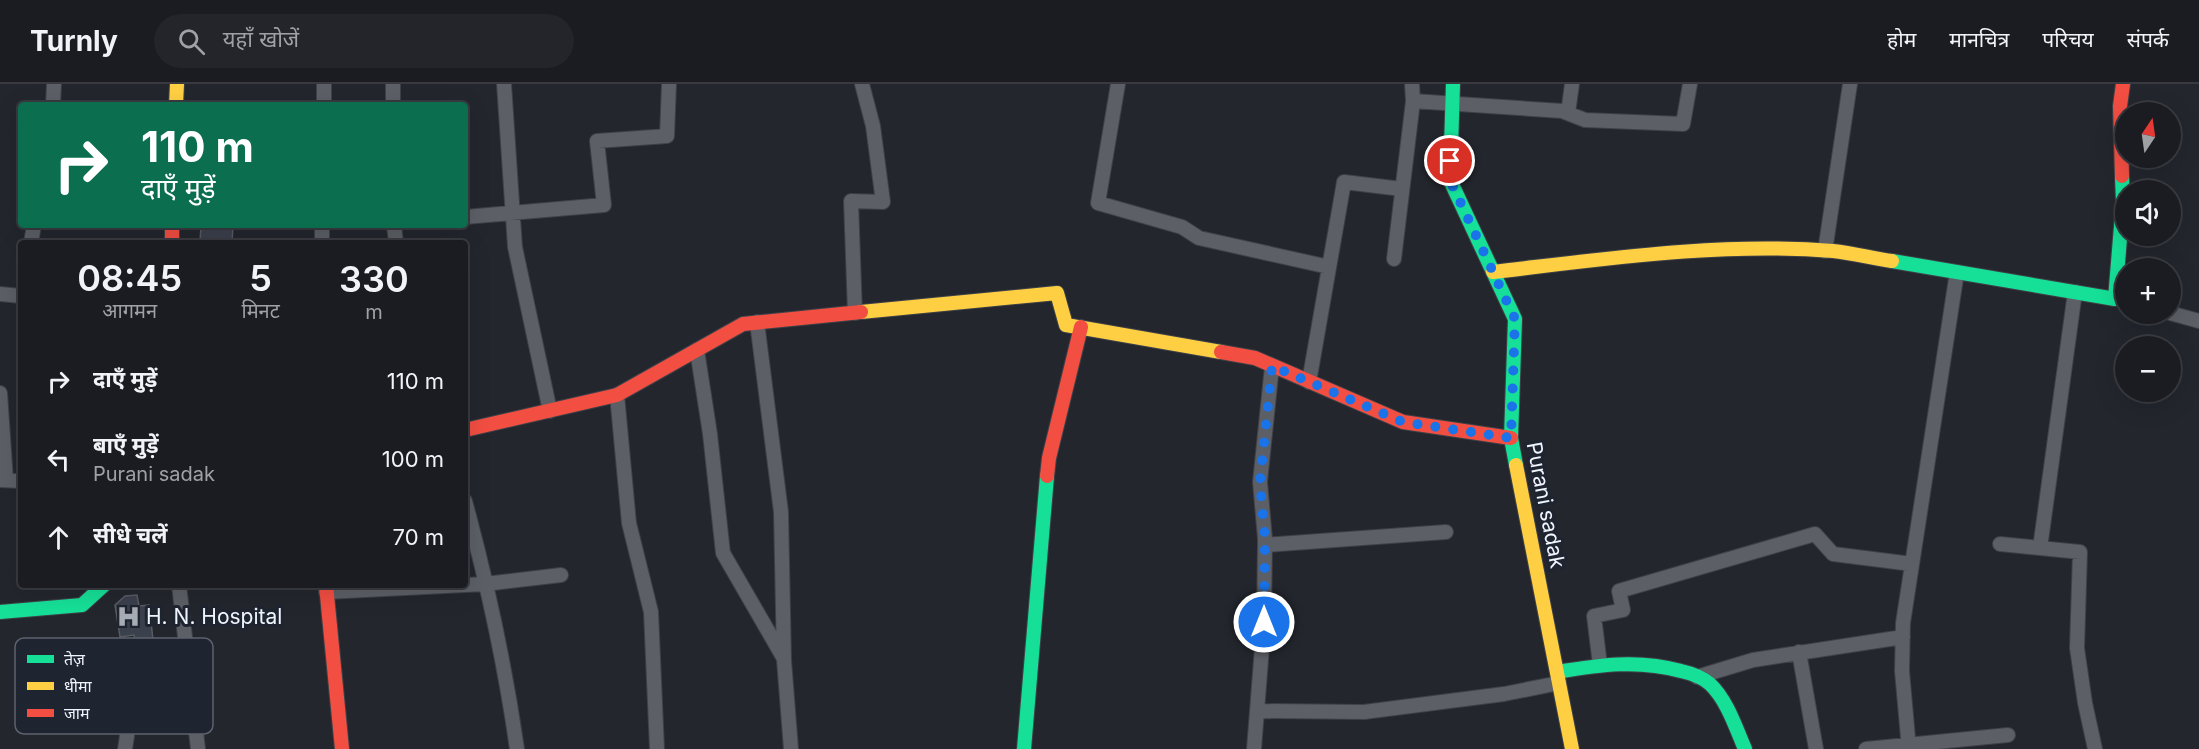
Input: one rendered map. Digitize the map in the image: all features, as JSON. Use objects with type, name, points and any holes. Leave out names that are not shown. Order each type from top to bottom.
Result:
[{"type":"street","points":[[53,102],[54,84]]},
{"type":"street","points":[[176,102],[177,84]]},
{"type":"street","points":[[393,84],[393,102]]},
{"type":"street","points":[[504,84],[515,247],[550,411]]},
{"type":"street","points":[[468,217],[604,205],[597,141],[667,136],[669,84]]},
{"type":"street","points":[[855,313],[851,201],[883,202],[873,126],[862,84]]},
{"type":"street","points":[[1118,84],[1098,203],[1182,226],[1199,238],[1329,267]]},
{"type":"street","points":[[1394,259],[1413,101],[1412,84]]},
{"type":"street","name":"Purani sadak","points":[[1453,84],[1450,180],[1515,319],[1511,438],[1572,749]]},
{"type":"street","points":[[1568,113],[1572,84]]},
{"type":"street","points":[[1413,101],[1562,111],[1585,120],[1683,124],[1690,84]]},
{"type":"street","points":[[1825,250],[1850,84]]},
{"type":"street","points":[[2121,258],[2123,202],[2120,106],[2123,84]]},
{"type":"street","points":[[324,85],[324,102]]},
{"type":"street","points":[[1309,381],[1344,182],[1402,189]]},
{"type":"street","points":[[1493,272],[1652,254],[1725,249],[1825,250],[2115,300]]},
{"type":"street","points":[[1909,747],[1902,671],[1903,636],[1957,272]]},
{"type":"street","points":[[2040,548],[2075,292]]},
{"type":"street","points":[[468,429],[616,395],[743,324],[1057,293],[1066,325],[1255,358],[1403,422],[1511,438]]},
{"type":"street","points":[[0,294],[18,296]]},
{"type":"street","points":[[2181,316],[2199,321]]},
{"type":"street","points":[[757,322],[781,512],[784,660],[792,749]]},
{"type":"street","points":[[1024,749],[1049,458],[1081,327]]},
{"type":"street","points":[[697,350],[710,434],[723,554],[784,660]]},
{"type":"street","points":[[1254,749],[1264,622],[1264,544],[1260,482],[1272,366]]},
{"type":"street","points":[[0,393],[3,480],[18,481]]},
{"type":"street","points":[[616,395],[628,523],[651,612],[657,749]]},
{"type":"street","points":[[468,513],[509,698],[517,749]]},
{"type":"street","points":[[1264,544],[1446,532]]},
{"type":"street","points":[[1600,665],[1594,616],[1623,610],[1619,591],[1815,534],[1833,554],[1912,564]]},
{"type":"street","points":[[2000,544],[2080,552],[2077,648],[2095,749]]},
{"type":"street","points":[[468,584],[561,575]]},
{"type":"street","points":[[0,612],[82,604],[101,588]]},
{"type":"street","points":[[179,588],[185,638]]},
{"type":"street","points":[[326,588],[342,749]]},
{"type":"street","points":[[1697,677],[1753,660],[1903,636]]},
{"type":"street","points":[[1799,652],[1816,749]]},
{"type":"street","points":[[1257,711],[1364,712],[1504,694],[1600,665],[1636,661],[1661,664],[1710,684],[1732,720],[1745,749]]},
{"type":"street","points":[[196,734],[198,749]]},
{"type":"street","points":[[1866,749],[1909,747],[2008,735]]},
{"type":"building","points":[[201,228],[233,228],[232,240],[200,240]]},
{"type":"building","points":[[137,595],[139,606],[149,605],[153,638],[134,638],[134,635],[120,637],[115,605],[125,596]]},
{"type":"traffic: fast","points":[[1453,84],[1450,180],[1515,319],[1511,438],[1516,465]]},
{"type":"traffic: fast","points":[[1892,261],[2115,299],[2123,202],[2122,176]]},
{"type":"traffic: fast","points":[[1024,749],[1047,476]]},
{"type":"traffic: fast","points":[[0,612],[82,605],[101,588]]},
{"type":"traffic: fast","points":[[1557,672],[1603,665],[1634,664],[1665,667],[1696,676],[1710,684],[1721,698],[1745,749]]},
{"type":"traffic: slow","points":[[176,102],[177,84]]},
{"type":"traffic: slow","points":[[1493,272],[1705,250],[1833,251],[1892,261]]},
{"type":"traffic: slow","points":[[861,312],[1057,293],[1066,325],[1221,352]]},
{"type":"traffic: slow","points":[[1516,465],[1572,749]]},
{"type":"traffic: jam","points":[[2122,176],[2120,106],[2123,84]]},
{"type":"traffic: jam","points":[[172,228],[172,240]]},
{"type":"traffic: jam","points":[[468,429],[617,395],[743,324],[861,312]]},
{"type":"traffic: jam","points":[[1047,476],[1049,458],[1081,327]]},
{"type":"traffic: jam","points":[[1221,352],[1255,358],[1403,422],[1511,438]]},
{"type":"traffic: jam","points":[[326,588],[342,749]]},
{"type":"place","name":"H. N. Hospital","points":[[128,616]]},
{"type":"route","points":[[1264,622],[1265,539],[1260,482],[1272,366],[1403,422],[1511,438],[1515,319],[1450,180],[1450,161]]}]
